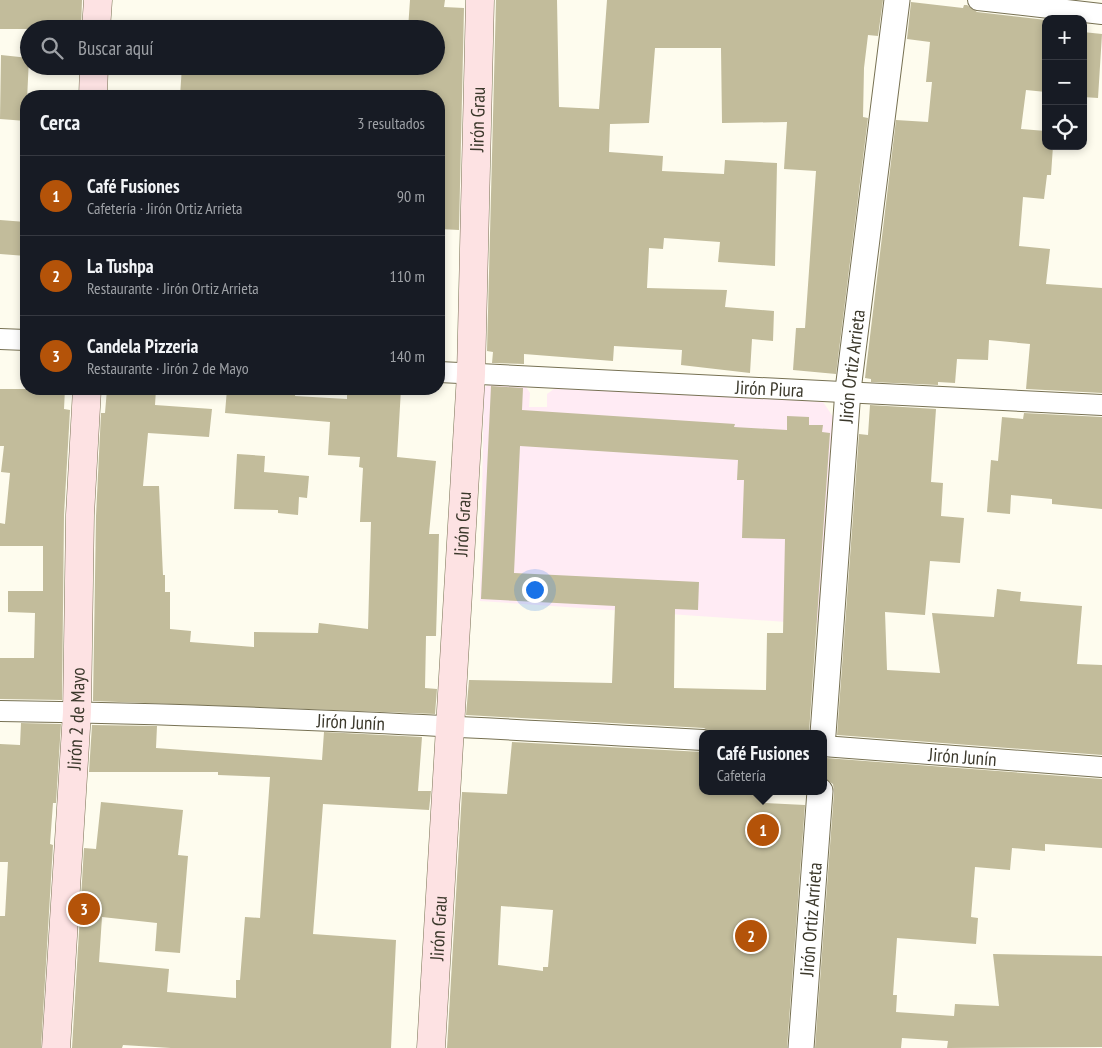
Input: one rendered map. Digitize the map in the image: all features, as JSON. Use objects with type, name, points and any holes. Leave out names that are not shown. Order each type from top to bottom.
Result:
[{"type":"main road","points":[[97,20],[98,0]]},
{"type":"main road","name":"Jirón Grau","points":[[431,1048],[448,726],[471,374],[480,0]]},
{"type":"main road","points":[[93,90],[94,75]]},
{"type":"main road","name":"Jirón 2 de Mayo","points":[[56,1048],[77,712],[80,515],[87,395]]},
{"type":"street","name":"Jirón Ortiz Arrieta","points":[[823,730],[848,390],[897,0]]},
{"type":"street","points":[[978,0],[1102,14]]},
{"type":"street","points":[[0,339],[20,340]]},
{"type":"street","name":"Jirón Piura","points":[[445,372],[848,390],[1102,405]]},
{"type":"street","name":"Jirón Junín","points":[[0,711],[77,712],[448,726],[699,740]]},
{"type":"street","name":"Jirón Junín","points":[[827,746],[1102,767]]},
{"type":"street","name":"Jirón Ortiz Arrieta","points":[[801,1048],[820,795]]},
{"type":"shaded area","points":[[521,379],[530,393],[529,407],[547,407],[547,394],[558,386],[823,402],[838,424],[821,620],[815,624],[480,601],[484,388],[494,380]]},
{"type":"building","points":[[0,0],[82,0],[81,20],[20,20],[20,29],[0,29]]},
{"type":"building","points":[[410,0],[445,0],[444,7],[464,8],[459,230],[445,229],[445,90],[180,90],[181,75],[445,75],[445,20],[409,20]]},
{"type":"building","points":[[496,0],[557,0],[559,107],[599,109],[607,0],[883,0],[878,36],[868,35],[864,68],[863,117],[868,118],[836,374],[793,370],[796,328],[805,328],[816,171],[784,169],[787,122],[722,123],[721,48],[655,48],[649,123],[610,124],[609,152],[663,156],[662,171],[724,174],[725,160],[777,163],[775,266],[718,262],[720,242],[664,238],[663,249],[649,248],[647,288],[727,290],[725,307],[774,311],[773,341],[752,339],[750,373],[681,365],[682,350],[614,346],[613,361],[524,354],[524,364],[492,363],[493,352],[487,351]]},
{"type":"building","points":[[911,2],[963,8],[964,5],[967,5],[977,12],[1042,20],[1042,92],[1026,90],[1021,129],[1042,131],[1042,150],[1053,150],[1051,175],[1047,175],[1044,199],[1023,197],[1019,246],[1050,249],[1046,284],[1102,288],[1102,393],[1026,389],[1030,344],[989,340],[988,360],[957,359],[955,383],[938,382],[938,385],[871,382],[871,379],[865,378],[896,120],[928,122],[932,82],[926,82],[930,42],[907,39]]},
{"type":"building","points":[[1087,32],[1102,34],[1098,98],[1087,97]]},
{"type":"building","points":[[1,55],[20,57],[20,75],[28,75],[27,90],[20,90],[20,121],[0,119]]},
{"type":"building","points":[[0,220],[20,222],[20,256],[0,254]]},
{"type":"building","points":[[491,386],[523,388],[522,410],[735,424],[734,427],[787,430],[787,416],[809,417],[809,425],[823,425],[822,432],[830,433],[809,730],[708,730],[704,728],[466,715],[469,680],[612,683],[615,606],[481,599]],"holes":[[[520,446],[738,460],[737,480],[744,480],[742,538],[785,539],[783,633],[767,633],[766,690],[674,688],[675,609],[698,610],[699,582],[514,573]]]},
{"type":"building","points":[[0,389],[20,389],[20,395],[65,395],[64,409],[70,410],[64,515],[62,700],[0,699],[0,658],[34,658],[35,613],[8,612],[8,591],[43,591],[43,546],[0,546],[0,523],[5,524],[10,473],[1,472],[4,446],[0,446]]},
{"type":"building","points":[[106,395],[156,395],[155,405],[212,409],[209,437],[148,433],[143,486],[159,486],[163,575],[165,575],[165,592],[170,592],[170,629],[191,631],[190,642],[254,647],[254,632],[318,633],[319,623],[368,629],[371,522],[360,522],[363,468],[359,467],[360,457],[328,455],[330,422],[225,413],[226,395],[295,395],[347,399],[347,395],[401,395],[397,457],[436,461],[429,534],[439,534],[436,636],[426,636],[425,688],[437,689],[435,714],[93,701],[96,516],[101,413],[105,413]]},
{"type":"building","points":[[870,405],[936,409],[931,482],[943,483],[941,516],[964,518],[960,563],[930,561],[925,615],[885,612],[887,670],[940,673],[932,613],[994,617],[997,589],[1021,592],[1020,601],[1082,606],[1077,664],[1102,665],[1102,755],[837,735],[859,434],[868,435]]},
{"type":"building","points":[[1024,413],[1102,417],[1102,509],[1052,504],[1052,499],[1011,495],[1010,514],[987,512],[991,460],[998,461],[1002,417],[1023,419]]},
{"type":"building","points":[[237,454],[265,456],[264,472],[309,476],[307,498],[299,497],[298,515],[278,513],[278,510],[234,509]]},
{"type":"building","points":[[21,723],[61,724],[56,803],[53,803],[50,844],[53,845],[41,1048],[0,1048],[0,916],[5,916],[8,862],[0,862],[0,744],[20,745]]},
{"type":"building","points":[[92,725],[157,726],[156,748],[322,760],[324,732],[422,737],[418,791],[431,791],[429,810],[323,804],[313,934],[396,940],[391,1048],[171,1048],[123,1045],[122,1048],[72,1048],[84,848],[96,849],[101,802],[183,810],[178,855],[188,856],[180,953],[155,951],[157,923],[102,917],[99,962],[169,969],[167,992],[236,998],[236,980],[240,980],[245,917],[260,918],[270,777],[218,775],[218,772],[89,772]]},
{"type":"building","points":[[512,742],[699,752],[699,795],[765,795],[765,803],[805,805],[787,1048],[447,1048],[462,792],[507,794]],"holes":[[[501,906],[553,910],[548,967],[543,967],[543,971],[498,965]]]},
{"type":"building","points":[[827,758],[1102,779],[1102,848],[1045,844],[1045,851],[1012,848],[1010,870],[975,867],[971,917],[978,918],[976,944],[897,938],[893,995],[897,995],[896,1012],[954,1016],[955,1004],[999,1006],[993,954],[1102,956],[1102,1047],[947,1048],[948,1041],[902,1038],[901,1048],[815,1048],[834,792],[833,784],[827,780]]},
{"type":"place","name":"Café Fusiones","points":[[763,830]]},
{"type":"place","name":"Candela Pizzeria","points":[[84,909]]},
{"type":"place","name":"La Tushpa","points":[[751,936]]}]
